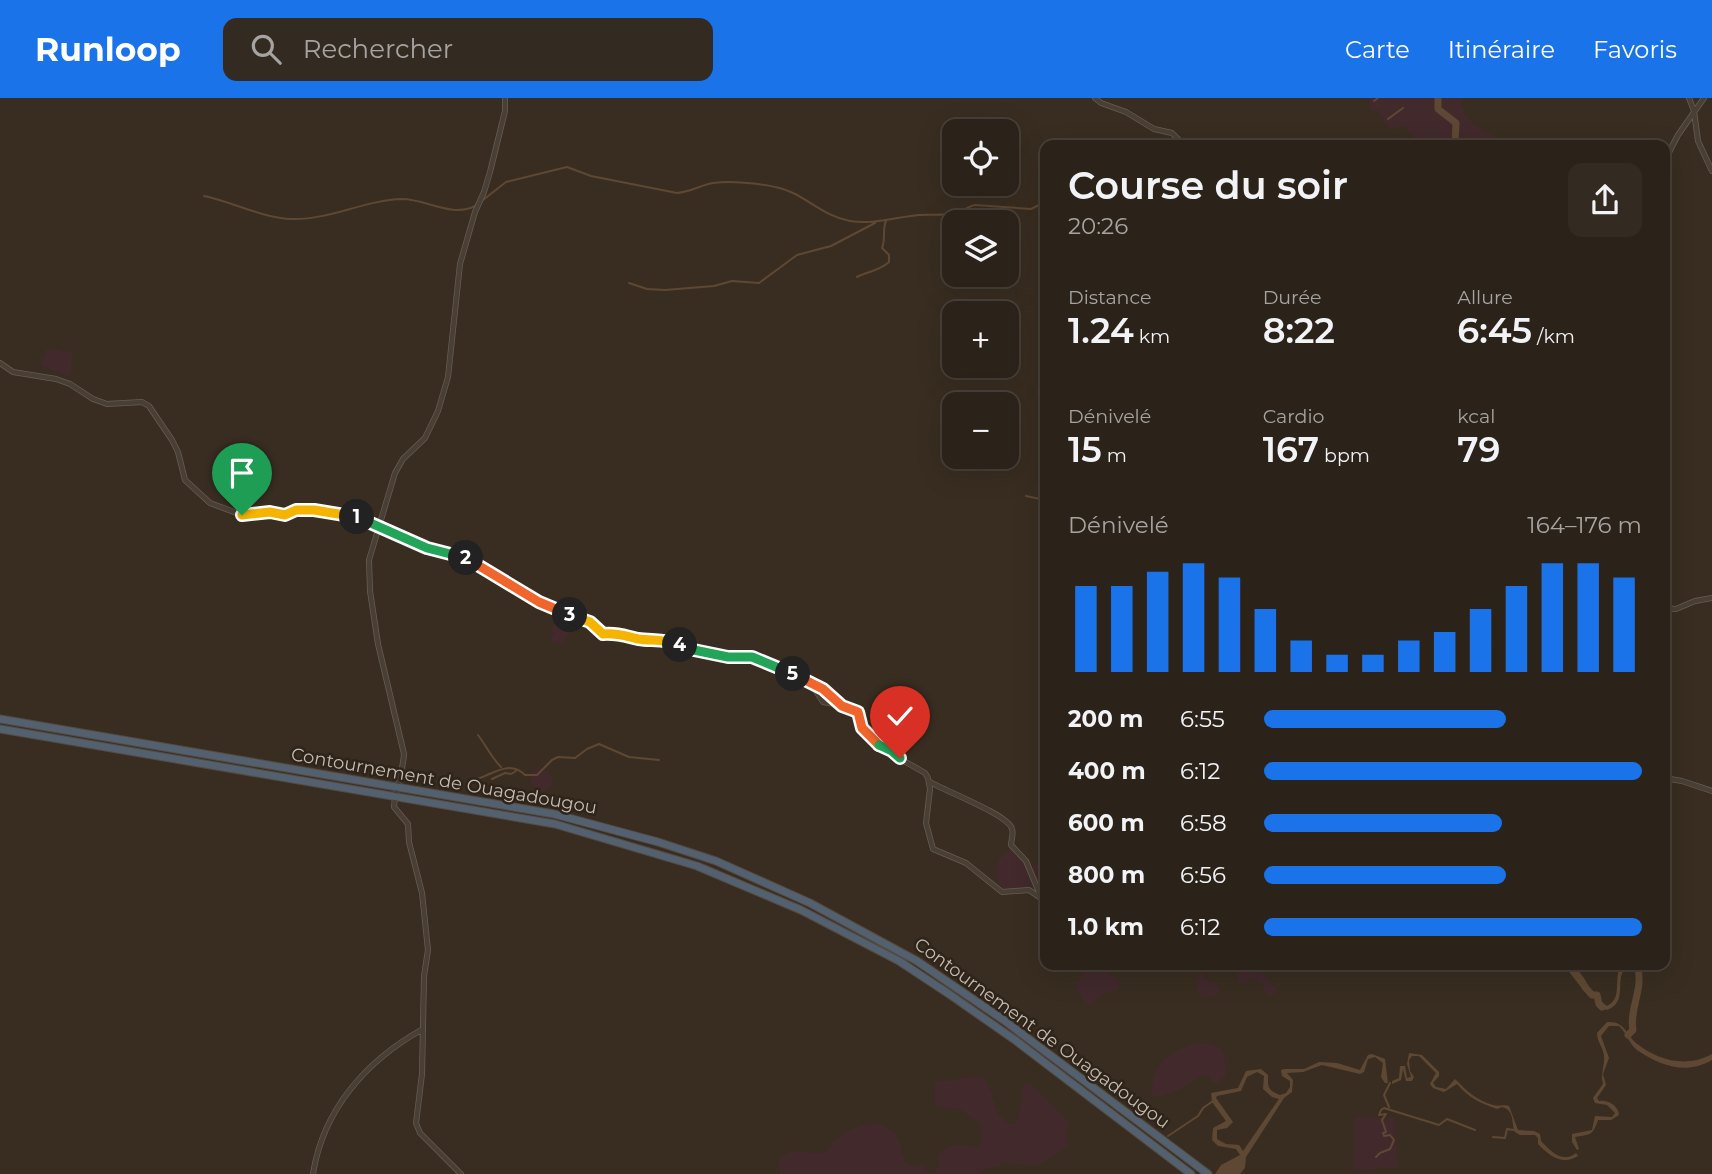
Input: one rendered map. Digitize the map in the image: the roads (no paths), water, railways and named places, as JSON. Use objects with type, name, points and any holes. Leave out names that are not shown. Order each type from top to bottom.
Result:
[{"type":"highway","name":"Contournement de Ouagadougou","points":[[0,719],[554,814],[600,825],[716,861],[800,898],[904,953],[961,989],[1208,1174]]},
{"type":"highway","name":"Contournement de Ouagadougou","points":[[0,729],[542,822],[603,837],[697,866],[801,910],[899,961],[949,994],[1191,1174]]},
{"type":"street","points":[[461,1174],[420,1133],[416,1123],[422,1074],[424,976],[428,950],[422,893],[409,842],[408,824],[394,807],[396,786],[403,771],[404,754],[378,644],[370,591],[369,560],[402,459],[425,438],[438,411],[448,377],[460,264],[475,212],[491,172],[505,111],[505,98]]},
{"type":"street","points":[[1096,98],[1154,129],[1172,133],[1179,140]]},
{"type":"street","points":[[1689,98],[1694,111],[1698,141],[1712,171]]},
{"type":"street","points":[[1670,150],[1704,98]]},
{"type":"street","points":[[0,363],[13,372],[71,384],[93,400],[107,404],[142,402],[149,406],[178,452],[185,480],[210,503],[242,515],[270,512],[285,515],[296,510],[314,510],[363,518],[427,548],[470,560],[539,602],[590,622],[603,634],[621,633],[640,639],[671,641],[702,652],[728,657],[752,657],[823,689],[842,706]]},
{"type":"street","points":[[1670,608],[1712,598]]},
{"type":"street","points":[[811,683],[821,700],[858,712],[862,728],[871,740],[925,773],[930,782],[926,823],[933,849],[966,863],[1002,891],[1029,890],[1040,897]]},
{"type":"street","points":[[1670,779],[1712,791]]},
{"type":"street","points":[[930,782],[986,809],[1009,824],[1013,832],[1011,845],[1026,861],[1040,892]]},
{"type":"street","points":[[313,1174],[319,1146],[340,1101],[396,1044],[424,1028]]},
{"type":"waterway","points":[[1374,101],[1378,98]]},
{"type":"waterway","points":[[1438,98],[1438,109],[1456,123],[1455,140]]},
{"type":"waterway","points":[[1388,119],[1403,108]]},
{"type":"waterway","points":[[483,200],[506,182],[567,167],[591,176],[677,193],[722,182],[765,185],[793,193],[834,216],[859,222],[952,214],[975,205],[1031,209],[1040,204]]},
{"type":"waterway","points":[[204,196],[270,216],[292,219],[402,199],[457,210],[475,206]]},
{"type":"waterway","points":[[857,277],[889,262],[889,255],[882,248],[886,221]]},
{"type":"waterway","points":[[629,283],[647,289],[665,290],[714,286],[732,281],[759,283],[797,255],[831,246],[875,223]]},
{"type":"waterway","points":[[1026,496],[1040,499]]},
{"type":"waterway","points":[[478,735],[501,767]]},
{"type":"waterway","points":[[474,780],[507,768],[519,770],[525,775],[537,775],[552,760],[558,757],[575,758],[599,744],[629,757],[659,760]]},
{"type":"waterway","points":[[492,779],[516,771]]},
{"type":"waterway","points":[[1628,1035],[1633,1030],[1639,985],[1638,970]]},
{"type":"waterway","points":[[1585,987],[1592,995],[1597,995],[1602,1007]]},
{"type":"waterway","points":[[1389,1107],[1384,1095],[1390,1083]]},
{"type":"waterway","points":[[1168,1136],[1198,1116],[1203,1108],[1213,1101]]},
{"type":"waterway","points":[[1376,1157],[1390,1149],[1394,1140],[1383,1133],[1386,1132],[1382,1120],[1386,1114],[1379,1115],[1384,1108],[1439,1125],[1447,1119],[1475,1130]]},
{"type":"waterway","points":[[1493,1137],[1505,1138],[1507,1129],[1514,1130]]}]
